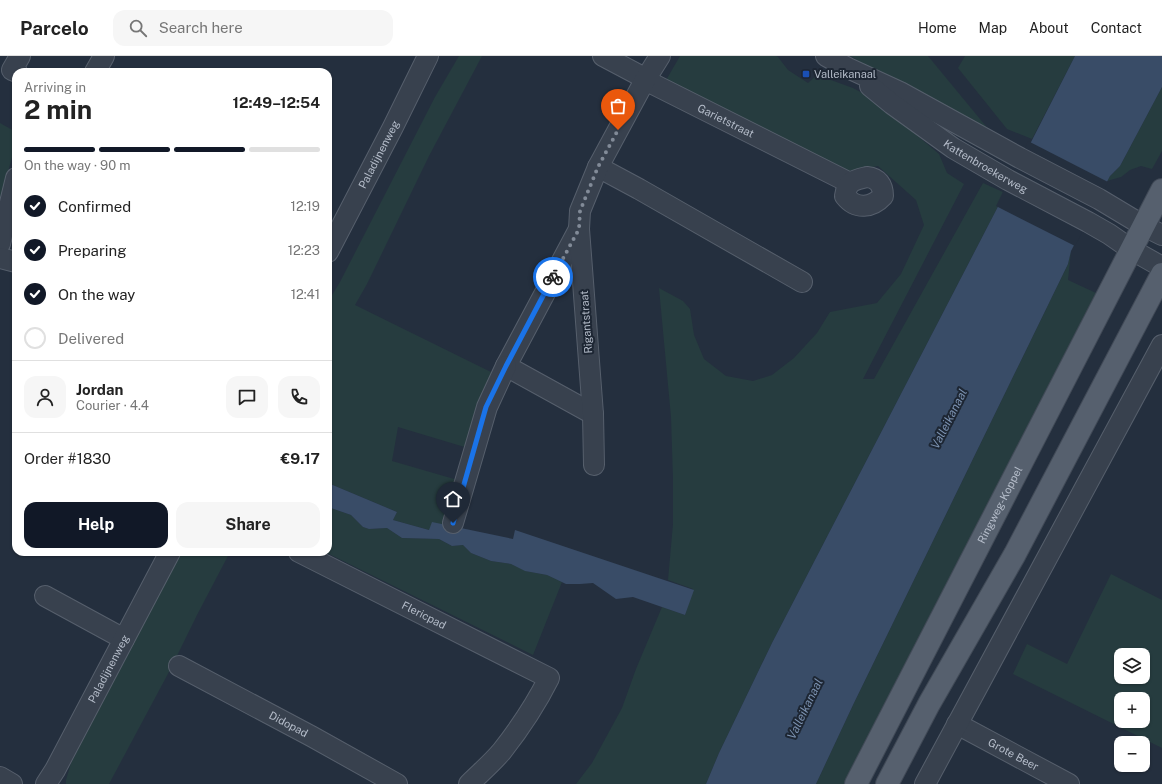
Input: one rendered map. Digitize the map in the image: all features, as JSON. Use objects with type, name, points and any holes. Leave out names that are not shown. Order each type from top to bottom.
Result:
[{"type":"main road","name":"Ringweg-Koppel","points":[[856,784],[1132,250],[1153,230],[1162,190]]},
{"type":"main road","points":[[887,784],[929,704],[1015,554],[1162,274]]},
{"type":"street","points":[[13,68],[20,56]]},
{"type":"street","points":[[97,68],[104,56]]},
{"type":"street","name":"Paladijnenweg","points":[[332,244],[428,56]]},
{"type":"street","name":"Garietstraat","points":[[603,56],[645,80],[850,182]]},
{"type":"street","name":"Rigantstraat","points":[[594,465],[593,414],[579,229],[580,211],[598,167],[645,80],[660,56]]},
{"type":"street","name":"Kattenbroekerweg","points":[[826,56],[900,92],[1020,158],[1099,199],[1153,230]]},
{"type":"street","name":"Kattenbroekerweg","points":[[848,68],[892,104],[953,148],[1008,180],[1087,221],[1162,267]]},
{"type":"street","points":[[598,167],[802,282]]},
{"type":"street","points":[[0,244],[12,194]]},
{"type":"street","name":"Rigantstraat","points":[[453,523],[486,407],[506,366],[579,229]]},
{"type":"street","points":[[0,258],[12,261]]},
{"type":"street","points":[[925,784],[1162,344]]},
{"type":"street","points":[[506,366],[593,414]]},
{"type":"street","name":"Paladijnenweg","points":[[46,784],[55,770],[168,556]]},
{"type":"street","name":"Flericpad","points":[[307,556],[549,678],[538,701],[501,752],[469,784]]},
{"type":"street","points":[[45,596],[124,639]]},
{"type":"street","name":"Didopad","points":[[179,666],[311,736],[397,784]]},
{"type":"street","name":"Grote Beer","points":[[957,724],[1069,784]]},
{"type":"street","points":[[0,777],[12,784]]},
{"type":"green space","points":[[459,56],[482,56],[429,156],[367,284],[355,305],[493,373],[468,448],[398,427],[392,461],[461,481],[446,526],[429,530],[393,520],[397,512],[332,485],[332,295],[435,97]]},
{"type":"green space","points":[[680,56],[776,56],[788,70],[808,83],[817,75],[853,88],[875,100],[939,154],[947,173],[964,184],[863,379],[874,379],[983,183],[1005,193],[772,643],[719,753],[706,784],[576,784],[592,763],[622,708],[636,669],[662,607],[685,615],[693,589],[668,580],[673,524],[673,479],[671,417],[659,288],[683,301],[690,309],[694,335],[704,359],[726,376],[753,381],[772,375],[794,358],[817,333],[830,312],[877,303],[901,274],[924,225],[916,200],[878,166],[848,171],[665,82]]},
{"type":"green space","points":[[850,56],[928,56],[994,136],[892,80]]},
{"type":"green space","points":[[965,56],[1075,56],[1032,139],[1007,129],[958,68]]},
{"type":"green space","points":[[1162,87],[1162,151],[1152,169],[1141,166],[1130,170],[1121,177],[1107,181],[1120,166]]},
{"type":"green space","points":[[0,123],[12,130],[12,157],[0,197]]},
{"type":"green space","points":[[1071,251],[1068,280],[1096,293],[844,784],[816,784],[1068,264]]},
{"type":"green space","points":[[332,508],[351,515],[363,527],[369,529],[387,528],[402,538],[439,539],[452,546],[463,545],[471,553],[491,561],[511,564],[526,571],[547,575],[562,582],[533,655],[332,555]]},
{"type":"green space","points":[[180,556],[228,556],[170,670],[109,784],[66,784],[71,763]]},
{"type":"green space","points":[[1111,574],[1162,600],[1162,748],[1150,742],[1150,736],[1138,736],[1122,728],[1150,728],[1150,692],[1114,692],[1114,724],[1013,674],[1027,644],[1067,664]]},
{"type":"water","points":[[1075,56],[1162,56],[1162,87],[1120,166],[1110,176],[1071,251],[1068,264],[816,784],[706,784],[719,753],[772,643]]},
{"type":"water","points":[[332,485],[397,512],[393,520],[429,530],[432,522],[513,539],[515,530],[694,590],[685,615],[633,597],[616,599],[593,583],[566,584],[547,575],[525,571],[511,564],[491,561],[471,553],[463,545],[452,546],[439,539],[402,538],[387,528],[369,529],[363,527],[351,515],[332,508]]},
{"type":"pier","points":[[1028,141],[1108,182],[1075,246],[996,206]]},
{"type":"way so far","points":[[553,277],[579,229],[580,211],[598,167],[618,130]]},
{"type":"place","name":"Valleikanaal","points":[[806,74]]},
{"type":"route","points":[[453,523],[486,407],[553,277]]}]
